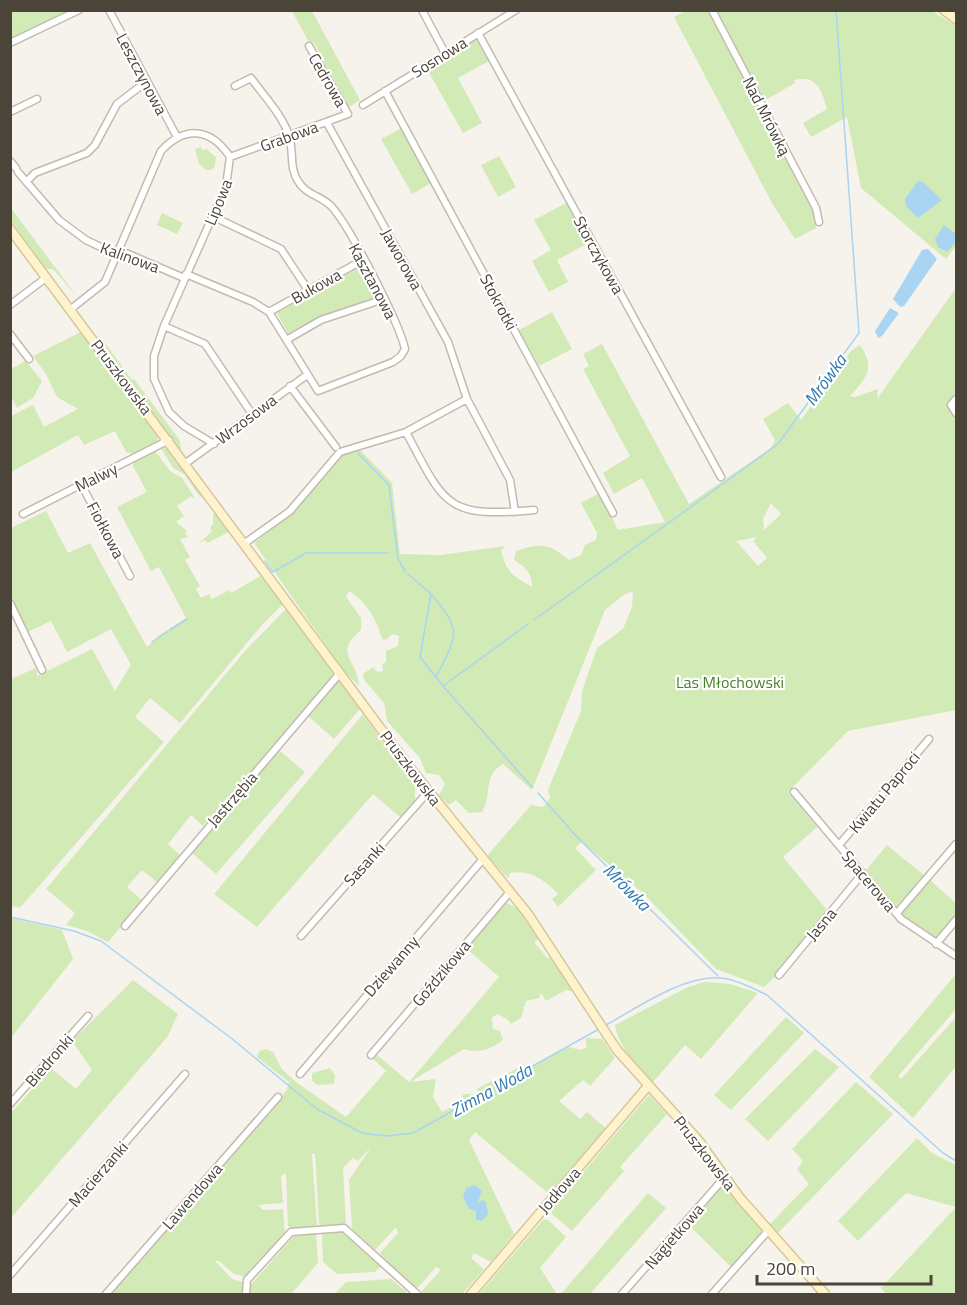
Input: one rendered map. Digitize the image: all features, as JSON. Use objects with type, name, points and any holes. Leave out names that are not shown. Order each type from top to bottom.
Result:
[{"type":"street","points":[[10,43],[79,10]]},
{"type":"street","name":"Leszczynowa","points":[[109,10],[177,137]]},
{"type":"street","points":[[422,10],[445,53]]},
{"type":"street","name":"Sosnowa","points":[[363,105],[516,10]]},
{"type":"street","name":"Nad Mrówką","points":[[712,10],[816,208],[819,222]]},
{"type":"street","points":[[944,10],[957,19]]},
{"type":"street","name":"Storczykowa","points":[[478,33],[721,477]]},
{"type":"street","name":"Cedrowa","points":[[309,46],[348,114]]},
{"type":"street","points":[[235,86],[252,78],[289,136]]},
{"type":"street","points":[[27,182],[35,173],[87,153],[95,145],[117,104],[146,82]]},
{"type":"street","name":"Stokrotki","points":[[386,91],[613,513]]},
{"type":"street","points":[[10,112],[37,99]]},
{"type":"street","name":"Grabowa","points":[[230,157],[348,114]]},
{"type":"street","name":"Jaworowa","points":[[327,123],[448,342],[467,399],[510,480],[515,512]]},
{"type":"street","name":"Lipowa","points":[[177,137],[190,133],[208,135],[220,143],[230,157],[226,186],[164,326],[154,356],[154,379],[160,397],[169,412],[184,426],[214,444]]},
{"type":"street","name":"Kasztanowa","points":[[289,136],[292,167],[298,182],[330,205],[384,299],[405,349],[401,356],[318,391],[307,375]]},
{"type":"street","points":[[71,309],[105,282],[161,151],[177,137]]},
{"type":"street","name":"Kalinowa","points":[[10,161],[59,220],[86,240],[253,302],[269,312]]},
{"type":"street","points":[[212,216],[281,249],[308,290]]},
{"type":"street","name":"Pruszkowska","points":[[10,229],[169,440],[428,792],[541,932],[602,1028],[628,1064],[699,1141],[768,1231],[825,1294]]},
{"type":"street","name":"Bukowa","points":[[269,312],[363,260]]},
{"type":"street","points":[[10,304],[47,277]]},
{"type":"street","points":[[288,339],[321,320],[384,299]]},
{"type":"street","points":[[269,312],[288,339],[307,375]]},
{"type":"street","points":[[164,326],[205,344],[252,414]]},
{"type":"street","points":[[10,334],[29,359]]},
{"type":"street","name":"Wrzosowa","points":[[186,463],[307,375]]},
{"type":"street","points":[[290,386],[336,447]]},
{"type":"street","points":[[245,543],[290,511],[340,452],[406,432],[467,399]]},
{"type":"street","points":[[954,410],[957,399]]},
{"type":"street","points":[[406,432],[436,486],[448,499],[480,513],[534,510]]},
{"type":"street","name":"Malwy","points":[[23,514],[169,440]]},
{"type":"street","name":"Fiołkowa","points":[[81,484],[130,576]]},
{"type":"street","points":[[10,603],[42,670]]},
{"type":"street","name":"Jastrzębia","points":[[125,926],[340,673]]},
{"type":"street","name":"Kwiatu Paproci","points":[[839,845],[929,739]]},
{"type":"street","name":"Sasanki","points":[[301,936],[428,792]]},
{"type":"street","name":"Spacerowa","points":[[794,792],[897,913],[936,944],[957,956]]},
{"type":"street","points":[[897,913],[957,844]]},
{"type":"street","name":"Dziewanny","points":[[300,1074],[483,859]]},
{"type":"street","name":"Jasna","points":[[779,975],[862,874]]},
{"type":"street","name":"Goździkowa","points":[[371,1054],[510,892]]},
{"type":"street","points":[[936,944],[957,920]]},
{"type":"street","name":"Biedronki","points":[[10,1104],[88,1016]]},
{"type":"street","name":"Macierzanki","points":[[10,1275],[185,1074]]},
{"type":"street","name":"Jodłowa","points":[[471,1294],[648,1086]]},
{"type":"street","name":"Lawendowa","points":[[106,1294],[278,1097]]},
{"type":"street","name":"Nagietkowa","points":[[622,1294],[726,1178]]},
{"type":"street","points":[[246,1294],[247,1280],[291,1232],[344,1228],[417,1294]]},
{"type":"street","points":[[712,1294],[768,1231]]},
{"type":"green space","points":[[11,11],[70,11],[11,40]]},
{"type":"green space","points":[[292,11],[312,11],[360,100],[349,107],[314,43],[310,44]]},
{"type":"green space","points":[[686,11],[710,11],[814,209],[816,228],[795,239],[772,203],[674,17]]},
{"type":"green space","points":[[714,11],[932,11],[956,26],[956,246],[946,259],[861,188],[847,117],[811,137],[803,123],[827,109],[817,85],[808,80],[794,80],[795,83],[762,102]]},
{"type":"green space","points":[[476,40],[489,61],[458,78],[482,123],[463,133],[427,69],[469,41]]},
{"type":"green space","points":[[402,128],[431,183],[412,194],[381,139]]},
{"type":"green space","points":[[201,147],[203,151],[206,149],[216,157],[215,166],[211,170],[206,170],[199,164],[195,149]]},
{"type":"green space","points":[[499,156],[516,187],[498,197],[481,165]]},
{"type":"green space","points":[[566,203],[588,243],[557,260],[568,282],[549,292],[532,261],[551,250],[534,220]]},
{"type":"green space","points":[[11,208],[78,298],[53,269],[46,269],[11,221]]},
{"type":"green space","points":[[162,213],[183,223],[177,234],[157,225]]},
{"type":"green space","points":[[360,267],[379,297],[321,316],[288,333],[277,313]]},
{"type":"green space","name":"Las Młochowski","points":[[956,288],[956,710],[848,731],[788,792],[817,827],[783,857],[827,910],[778,974],[764,987],[716,969],[643,893],[582,842],[575,848],[596,870],[558,907],[552,899],[558,894],[548,884],[531,874],[510,873],[508,878],[487,856],[531,805],[543,807],[550,798],[548,790],[581,711],[582,691],[597,648],[623,629],[632,607],[633,591],[625,594],[605,610],[532,790],[503,764],[492,774],[482,812],[469,813],[456,800],[449,805],[439,795],[445,784],[439,775],[426,773],[420,758],[387,721],[384,703],[364,680],[363,674],[373,667],[377,672],[383,671],[382,664],[386,662],[386,651],[398,646],[399,636],[392,634],[386,640],[382,639],[370,612],[349,591],[346,597],[361,618],[361,630],[348,645],[347,651],[358,677],[359,686],[345,672],[254,543],[294,512],[344,454],[360,450],[392,483],[400,554],[441,555],[505,546],[501,551],[509,570],[532,587],[528,571],[514,560],[516,551],[544,546],[555,550],[569,560],[581,555],[585,545],[596,540],[597,533],[581,503],[600,493],[618,530],[665,522],[642,478],[614,494],[603,473],[630,456],[583,369],[589,366],[583,354],[602,344],[689,504],[771,448],[775,440],[763,419],[788,403],[801,420],[851,351],[860,345],[867,360],[867,372],[850,396],[855,397],[878,389],[877,399]],"holes":[[[771,503],[781,514],[764,530],[763,519]],[[757,537],[753,541],[767,558],[758,566],[736,541]]]},
{"type":"green space","points":[[552,312],[572,349],[539,366],[519,330]]},
{"type":"green space","points":[[81,332],[158,435],[157,442],[132,454],[126,452],[115,431],[84,445],[78,435],[11,472],[11,416],[33,405],[44,427],[78,409],[57,397],[46,374],[33,356]]},
{"type":"green space","points":[[103,340],[179,439],[182,453],[101,341]]},
{"type":"green space","points":[[26,361],[42,381],[33,398],[17,408],[11,396],[11,369]]},
{"type":"green space","points":[[161,448],[169,449],[202,495],[200,497],[184,474],[173,468]]},
{"type":"green space","points":[[155,451],[170,471],[182,478],[196,500],[191,496],[177,506],[184,516],[176,522],[187,531],[185,533],[188,537],[180,539],[190,557],[185,560],[200,586],[196,589],[201,598],[209,594],[212,599],[229,590],[231,593],[262,575],[284,603],[261,626],[180,723],[150,698],[135,717],[164,742],[20,908],[10,905],[11,679],[36,668],[37,676],[92,649],[115,691],[131,665],[111,629],[67,652],[51,621],[28,632],[11,596],[11,528],[46,511],[68,553],[90,543],[147,647],[161,634],[186,618],[159,567],[151,571],[117,507],[147,492],[133,466],[134,462]]},
{"type":"green space","points":[[216,513],[229,532],[207,543],[205,540],[198,544],[212,531],[210,528],[213,524],[213,515]]},
{"type":"green space","points":[[287,608],[335,676],[203,826],[191,815],[168,844],[180,855],[158,883],[142,870],[127,887],[143,901],[108,942],[87,931],[66,925],[75,913],[46,889],[245,651]]},
{"type":"green space","points":[[339,680],[360,709],[334,739],[308,716]]},
{"type":"green space","points":[[363,714],[415,786],[415,800],[400,817],[373,794],[257,927],[214,894]]},
{"type":"green space","points":[[279,750],[305,772],[216,874],[192,853]]},
{"type":"green space","points":[[887,845],[925,876],[896,906],[866,870]]},
{"type":"green space","points":[[930,880],[956,903],[956,917],[936,940],[901,914]]},
{"type":"green space","points":[[507,903],[518,909],[539,939],[534,942],[547,958],[552,957],[572,991],[566,990],[546,1001],[541,993],[539,998],[526,1001],[521,1018],[511,1024],[497,1014],[492,1018],[493,1029],[500,1031],[503,1040],[485,1050],[464,1049],[410,1082],[436,1079],[433,1097],[442,1112],[456,1105],[464,1094],[476,1094],[478,1088],[518,1068],[522,1071],[569,1047],[580,1050],[587,1047],[585,1038],[602,1039],[615,1058],[590,1086],[583,1080],[559,1101],[580,1119],[587,1112],[607,1129],[549,1194],[475,1132],[469,1140],[514,1234],[491,1262],[474,1253],[471,1258],[484,1269],[462,1294],[420,1293],[440,1271],[436,1267],[416,1290],[396,1273],[380,1253],[398,1233],[396,1227],[375,1250],[352,1229],[349,1180],[371,1147],[358,1161],[353,1158],[343,1168],[346,1224],[321,1226],[319,1223],[315,1154],[312,1154],[317,1226],[291,1228],[288,1226],[286,1173],[281,1176],[283,1203],[258,1205],[263,1210],[283,1209],[285,1234],[249,1270],[251,1272],[247,1277],[234,1274],[219,1261],[215,1261],[232,1279],[243,1282],[243,1294],[109,1294],[287,1090],[289,1082],[257,1057],[259,1051],[266,1049],[273,1052],[282,1069],[296,1082],[346,1117],[386,1071],[372,1058],[376,1054],[409,1082],[499,977],[466,948]]},
{"type":"green space","points":[[11,918],[62,930],[73,959],[11,1038]]},
{"type":"green space","points":[[956,974],[956,1009],[898,1076],[901,1079],[956,1017],[956,1066],[913,1118],[869,1077]]},
{"type":"green space","points":[[133,980],[178,1014],[168,1036],[11,1218],[11,1113],[51,1068],[76,1089],[92,1070],[72,1041]]},
{"type":"green space","points":[[705,982],[730,984],[758,993],[701,1059],[685,1045],[653,1082],[625,1049],[615,1025],[688,987]]},
{"type":"green space","points":[[786,1017],[804,1033],[731,1110],[714,1095]]},
{"type":"green space","points":[[815,1049],[839,1067],[768,1141],[745,1119]]},
{"type":"green space","points":[[330,1068],[335,1075],[334,1084],[318,1085],[312,1081],[312,1073]]},
{"type":"green space","points":[[856,1082],[893,1114],[778,1233],[769,1225],[809,1184],[797,1169],[803,1161],[792,1149]]},
{"type":"green space","points":[[649,1095],[667,1114],[620,1167],[624,1171],[572,1231],[552,1214],[552,1209]]},
{"type":"green space","points":[[917,1138],[932,1153],[956,1165],[956,1207],[906,1193],[858,1241],[838,1221]]},
{"type":"green space","points":[[724,1184],[725,1192],[728,1190],[763,1232],[731,1267],[688,1224]]},
{"type":"green space","points":[[648,1193],[666,1208],[590,1294],[561,1294]]},
{"type":"green space","points":[[956,1207],[956,1294],[886,1294],[881,1288]]},
{"type":"green space","points":[[543,1220],[548,1220],[566,1237],[540,1268],[557,1294],[479,1294]]},
{"type":"green space","points":[[344,1232],[381,1266],[375,1272],[337,1274],[323,1262],[322,1234]]},
{"type":"green space","points":[[316,1234],[318,1263],[291,1294],[249,1294],[249,1287],[294,1236]]},
{"type":"green space","points":[[391,1279],[409,1294],[335,1294],[346,1282]]},
{"type":"water","points":[[918,181],[923,182],[942,200],[918,218],[906,206],[905,199]]},
{"type":"water","points":[[944,225],[956,234],[956,242],[947,252],[938,247],[935,239]]},
{"type":"water","points":[[928,249],[937,259],[904,306],[900,307],[893,299],[922,250]]},
{"type":"water","points":[[890,308],[899,313],[878,338],[875,331]]},
{"type":"water","points":[[474,1185],[482,1190],[477,1204],[482,1200],[486,1202],[488,1214],[482,1221],[476,1219],[476,1211],[469,1209],[463,1197],[466,1188]]},
{"type":"waterway","name":"Mrówka","points":[[534,620],[778,444],[859,333],[836,10]]},
{"type":"waterway","points":[[358,453],[389,485],[398,559],[405,571]]},
{"type":"waterway","points":[[265,561],[273,572],[306,553],[388,553]]},
{"type":"waterway","points":[[408,574],[431,594],[420,657],[443,686]]},
{"type":"waterway","points":[[432,595],[449,618],[454,635],[436,677]]},
{"type":"waterway","points":[[170,630],[187,619]]},
{"type":"waterway","name":"Mrówka","points":[[528,624],[443,686],[532,787]]},
{"type":"waterway","points":[[152,642],[167,632]]},
{"type":"waterway","name":"Mrówka","points":[[538,793],[578,838],[718,976]]},
{"type":"waterway","name":"Zimna Woda","points":[[10,917],[74,931],[101,941],[231,1038],[317,1109],[362,1133],[386,1136],[413,1133],[599,1029]]},
{"type":"waterway","name":"Zimna Woda","points":[[606,1025],[661,994],[691,982],[706,978],[720,978],[744,984],[767,995],[943,1153],[956,1161]]}]
